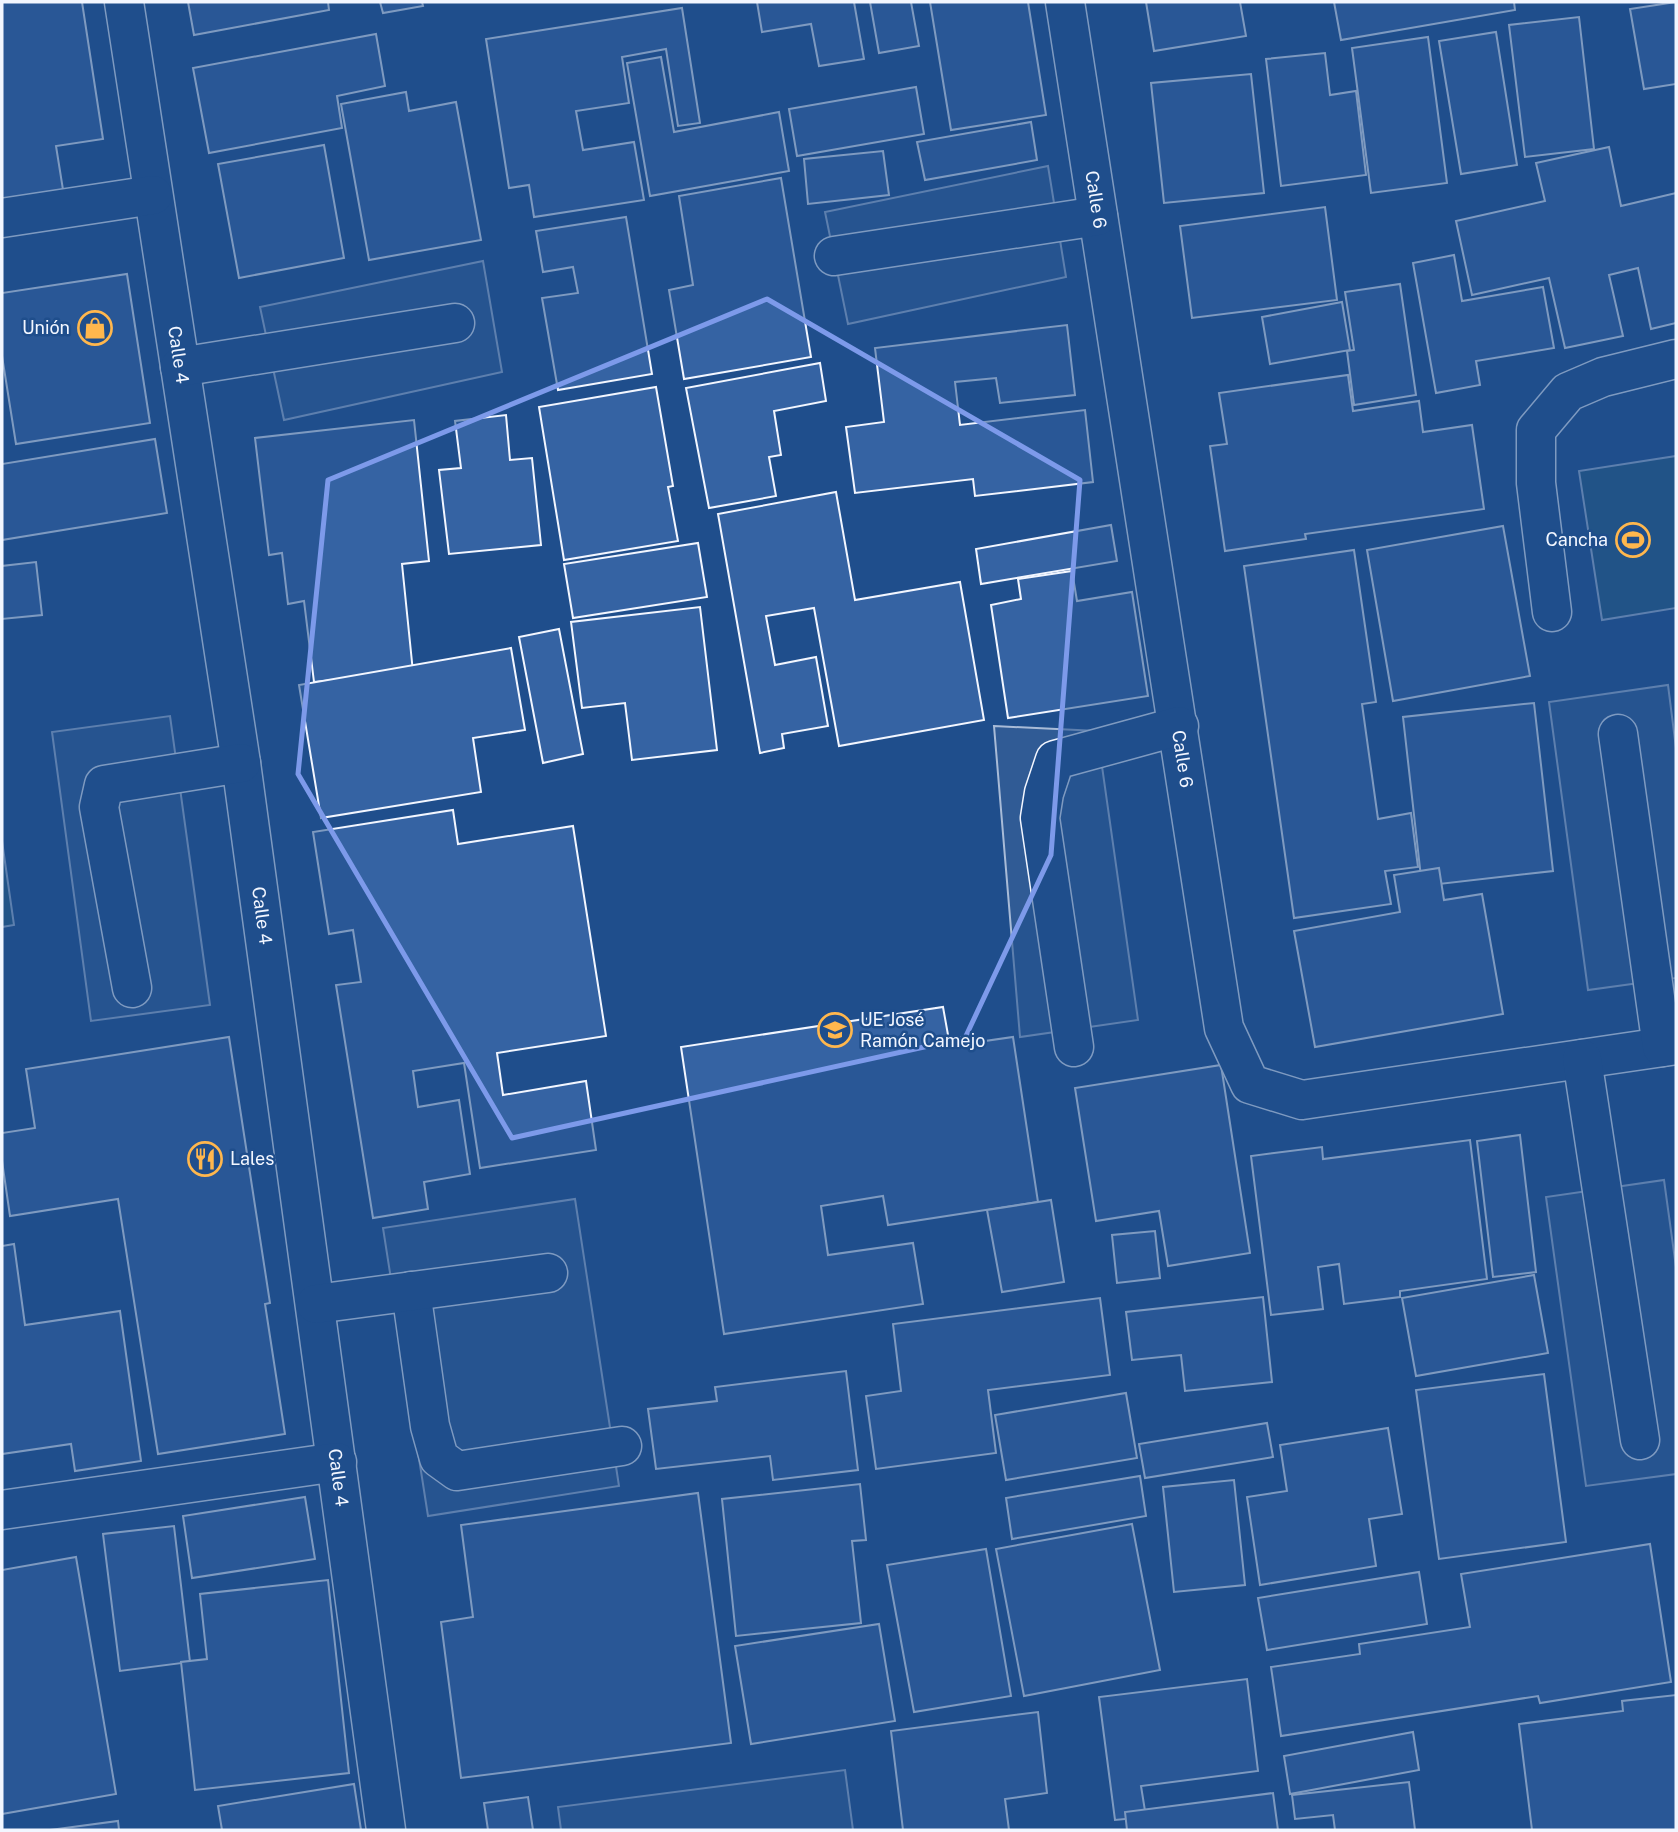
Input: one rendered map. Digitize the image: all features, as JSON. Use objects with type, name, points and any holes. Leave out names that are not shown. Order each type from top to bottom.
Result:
[{"type":"street","name":"Calle 4","points":[[124,2],[241,763],[386,1830]]},
{"type":"street","name":"Calle 6","points":[[1065,2],[1224,1028],[1250,1084],[1302,1100],[1669,1046]]},
{"type":"street","points":[[2,218],[153,195]]},
{"type":"street","points":[[834,256],[1098,216]]},
{"type":"street","points":[[180,366],[455,323]]},
{"type":"street","points":[[1552,612],[1536,483],[1536,430],[1568,392],[1602,376],[1676,359]]},
{"type":"street","points":[[1074,1047],[1040,818],[1044,793],[1055,760],[1178,726]]},
{"type":"street","points":[[1618,734],[1669,1046]]},
{"type":"street","points":[[132,988],[99,807],[104,785],[241,763]]},
{"type":"street","points":[[1582,1059],[1640,1440]]},
{"type":"street","points":[[316,1304],[548,1273]]},
{"type":"street","points":[[411,1291],[430,1426],[439,1458],[457,1471],[622,1446]]},
{"type":"street","points":[[2,1510],[337,1462]]},
{"type":"highlighted area","points":[[767,299],[1080,480],[1051,855],[965,1038],[512,1138],[298,774],[328,480]]},
{"type":"shaded area","points":[[1048,166],[1066,277],[848,324],[825,212]]},
{"type":"shaded area","points":[[483,261],[502,372],[284,420],[260,307]]},
{"type":"shaded area","name":"Cancha","points":[[1676,456],[1676,608],[1602,620],[1579,471]]},
{"type":"shaded area","points":[[1668,685],[1676,748],[1676,978],[1588,990],[1549,702]]},
{"type":"shaded area","points":[[170,716],[210,1005],[91,1021],[52,732]]},
{"type":"shaded area","points":[[994,726],[1097,731],[1138,1020],[1020,1037]]},
{"type":"shaded area","points":[[2,841],[14,925],[2,927]]},
{"type":"shaded area","points":[[1664,1180],[1676,1267],[1676,1474],[1586,1486],[1546,1197]]},
{"type":"shaded area","points":[[575,1199],[619,1486],[428,1516],[383,1228]]},
{"type":"shaded area","points":[[845,1770],[853,1830],[561,1830],[558,1807]]},
{"type":"building","points":[[2,2],[82,2],[103,139],[56,146],[64,196],[2,205]]},
{"type":"building","points":[[188,2],[328,2],[329,10],[194,35]]},
{"type":"building","points":[[380,2],[422,2],[423,6],[383,13]]},
{"type":"building","points":[[757,2],[854,2],[864,59],[819,66],[811,24],[762,32]]},
{"type":"building","points":[[870,2],[911,2],[919,46],[879,53]]},
{"type":"building","points":[[930,2],[1028,2],[1046,115],[951,130]]},
{"type":"building","points":[[1146,2],[1240,2],[1246,36],[1154,51]]},
{"type":"building","points":[[1334,2],[1514,2],[1515,10],[1341,40]]},
{"type":"building","points":[[1676,2],[1676,84],[1644,89],[1630,9]]},
{"type":"building","points":[[682,8],[700,123],[678,126],[666,49],[622,57],[629,103],[576,111],[583,150],[634,142],[644,200],[534,217],[529,185],[509,188],[486,39]]},
{"type":"building","points":[[1579,17],[1594,149],[1525,157],[1509,25]]},
{"type":"building","points":[[1496,32],[1517,165],[1461,174],[1439,41]]},
{"type":"building","points":[[376,34],[385,86],[337,96],[342,128],[209,153],[193,68]]},
{"type":"building","points":[[1428,37],[1447,183],[1371,193],[1352,48]]},
{"type":"building","points":[[1325,53],[1330,95],[1356,91],[1366,175],[1281,186],[1266,59]]},
{"type":"building","points":[[661,57],[674,132],[779,112],[789,171],[650,196],[627,63]]},
{"type":"building","points":[[1251,74],[1264,193],[1164,203],[1151,83]]},
{"type":"building","points":[[916,87],[924,134],[797,156],[789,109]]},
{"type":"building","points":[[406,92],[409,111],[456,102],[481,240],[369,260],[341,104]]},
{"type":"building","points":[[1031,122],[1037,160],[925,180],[917,142]]},
{"type":"building","points":[[324,145],[344,258],[239,278],[218,164]]},
{"type":"building","points":[[1609,147],[1621,206],[1676,193],[1676,323],[1651,329],[1638,268],[1609,275],[1623,336],[1565,348],[1549,278],[1472,295],[1456,221],[1545,201],[1536,163]]},
{"type":"building","points":[[883,151],[889,195],[808,204],[804,159]]},
{"type":"building","points":[[781,178],[811,357],[684,379],[669,290],[693,285],[679,196]]},
{"type":"building","points":[[1325,207],[1337,300],[1192,318],[1180,226]]},
{"type":"building","points":[[626,217],[652,374],[558,390],[542,298],[578,293],[573,267],[543,272],[536,231]]},
{"type":"building","points":[[1454,255],[1462,301],[1543,287],[1554,348],[1476,361],[1480,385],[1436,393],[1413,263]]},
{"type":"building","points":[[127,274],[150,423],[16,444],[2,356],[2,293]]},
{"type":"building","points":[[1400,284],[1416,395],[1354,405],[1347,351],[1354,350],[1345,292]]},
{"type":"building","points":[[1342,302],[1350,350],[1270,364],[1262,317]]},
{"type":"building","points":[[1067,325],[1075,395],[1000,403],[996,378],[955,382],[960,425],[1085,410],[1093,482],[975,496],[973,479],[855,493],[846,427],[884,422],[875,348]]},
{"type":"building","points":[[820,363],[826,401],[774,411],[781,455],[769,457],[776,496],[709,508],[686,388]]},
{"type":"building","points":[[1348,375],[1353,411],[1419,401],[1423,432],[1472,425],[1484,509],[1305,534],[1306,539],[1225,551],[1210,446],[1227,444],[1219,393]]},
{"type":"building","points":[[656,387],[673,486],[668,487],[678,541],[564,560],[539,407]]},
{"type":"building","points":[[506,415],[510,460],[532,458],[541,545],[449,554],[439,470],[461,468],[455,421]]},
{"type":"building","points":[[414,420],[429,561],[402,564],[413,672],[314,682],[304,601],[288,604],[282,553],[269,555],[255,438]]},
{"type":"building","points":[[155,439],[167,513],[2,540],[2,464]]},
{"type":"building","points":[[836,492],[855,600],[960,582],[984,720],[839,746],[814,608],[766,616],[775,665],[816,657],[828,726],[782,734],[784,748],[760,753],[718,514]]},
{"type":"building","points":[[1111,525],[1117,561],[981,584],[976,549]]},
{"type":"building","points":[[1503,526],[1530,676],[1393,701],[1367,550]]},
{"type":"building","points":[[698,543],[707,597],[573,618],[564,564]]},
{"type":"building","points":[[1354,550],[1376,702],[1362,704],[1378,819],[1411,813],[1418,867],[1385,871],[1391,904],[1294,918],[1244,566]]},
{"type":"building","points":[[36,562],[42,615],[2,619],[2,566]]},
{"type":"building","points":[[1072,571],[1077,601],[1132,592],[1148,696],[1008,718],[991,605],[1021,599],[1018,579]]},
{"type":"building","points":[[700,607],[717,750],[632,760],[625,703],[582,708],[571,622]]},
{"type":"building","points":[[559,629],[583,754],[543,763],[519,637]]},
{"type":"building","points":[[511,648],[525,730],[473,738],[481,792],[321,818],[299,685]]},
{"type":"building","points":[[1534,703],[1553,871],[1422,886],[1403,717]]},
{"type":"building","points":[[453,810],[458,844],[573,826],[606,1036],[497,1053],[503,1095],[586,1081],[596,1150],[480,1168],[464,1063],[413,1071],[418,1107],[459,1100],[470,1174],[424,1182],[428,1209],[373,1218],[336,985],[361,982],[353,930],[329,934],[313,832]]},
{"type":"building","points":[[1439,868],[1444,900],[1482,894],[1503,1014],[1315,1047],[1294,931],[1400,912],[1394,875]]},
{"type":"building","points":[[943,1007],[950,1046],[1013,1037],[1038,1202],[888,1225],[883,1196],[821,1206],[828,1255],[913,1243],[923,1304],[724,1334],[681,1047]]},
{"type":"building","points":[[229,1037],[270,1303],[265,1304],[285,1434],[158,1454],[118,1199],[10,1216],[2,1161],[2,1133],[35,1128],[26,1069]]},
{"type":"building","points":[[1221,1065],[1250,1253],[1168,1266],[1159,1211],[1096,1221],[1075,1088]]},
{"type":"building","points":[[1520,1135],[1536,1272],[1493,1277],[1477,1141]]},
{"type":"building","points":[[1470,1140],[1487,1279],[1400,1291],[1400,1297],[1344,1304],[1339,1264],[1318,1267],[1323,1309],[1271,1315],[1251,1156],[1322,1147],[1323,1159]]},
{"type":"building","points":[[1051,1200],[1064,1282],[1002,1292],[987,1210]]},
{"type":"building","points":[[1155,1231],[1160,1278],[1117,1283],[1112,1235]]},
{"type":"building","points":[[14,1244],[25,1325],[120,1311],[141,1461],[75,1471],[71,1444],[2,1454],[2,1246]]},
{"type":"building","points":[[1534,1275],[1548,1353],[1416,1376],[1402,1298]]},
{"type":"building","points":[[1263,1297],[1272,1382],[1185,1391],[1181,1355],[1132,1360],[1126,1312]]},
{"type":"building","points":[[1100,1298],[1110,1375],[988,1390],[996,1453],[876,1469],[866,1396],[901,1391],[893,1324]]},
{"type":"building","points":[[846,1371],[858,1470],[773,1480],[770,1456],[656,1469],[648,1409],[717,1401],[715,1387]]},
{"type":"building","points":[[1544,1374],[1566,1542],[1439,1559],[1416,1390]]},
{"type":"building","points":[[1126,1393],[1137,1458],[1006,1480],[995,1415]]},
{"type":"building","points":[[1267,1423],[1273,1457],[1145,1478],[1139,1444]]},
{"type":"building","points":[[1388,1428],[1402,1514],[1369,1519],[1376,1566],[1260,1585],[1247,1497],[1287,1491],[1280,1445]]},
{"type":"building","points":[[1140,1476],[1146,1516],[1012,1539],[1006,1498]]},
{"type":"building","points":[[1234,1480],[1245,1585],[1174,1592],[1163,1487]]},
{"type":"building","points":[[860,1484],[866,1540],[852,1541],[861,1623],[736,1636],[722,1499]]},
{"type":"building","points":[[698,1493],[731,1743],[461,1778],[441,1622],[473,1617],[461,1525]]},
{"type":"building","points":[[305,1497],[315,1559],[192,1578],[183,1516]]},
{"type":"building","points":[[1132,1524],[1160,1670],[1024,1696],[996,1549]]},
{"type":"building","points":[[174,1526],[190,1662],[120,1671],[103,1534]]},
{"type":"building","points":[[1650,1544],[1671,1682],[1540,1703],[1538,1696],[1281,1736],[1271,1667],[1360,1654],[1359,1644],[1470,1627],[1461,1574]]},
{"type":"building","points":[[986,1549],[1011,1696],[914,1712],[887,1565]]},
{"type":"building","points":[[76,1557],[116,1794],[2,1814],[2,1570]]},
{"type":"building","points":[[1419,1572],[1427,1624],[1267,1650],[1258,1598]]},
{"type":"building","points":[[328,1580],[349,1773],[195,1790],[181,1662],[207,1659],[200,1594]]},
{"type":"building","points":[[879,1624],[895,1721],[751,1744],[735,1646]]},
{"type":"building","points":[[1247,1679],[1258,1771],[1141,1786],[1146,1817],[1115,1820],[1099,1697]]},
{"type":"building","points":[[1676,1695],[1676,1830],[1532,1830],[1519,1724],[1623,1711],[1622,1701]]},
{"type":"building","points":[[1038,1712],[1047,1793],[1005,1799],[1009,1830],[903,1830],[891,1731]]},
{"type":"building","points":[[1413,1732],[1419,1770],[1290,1794],[1284,1756]]},
{"type":"building","points":[[1409,1782],[1415,1830],[1335,1830],[1333,1815],[1295,1819],[1292,1795]]},
{"type":"building","points":[[354,1784],[361,1830],[222,1830],[218,1806]]},
{"type":"building","points":[[1273,1793],[1278,1830],[1127,1830],[1125,1812]]},
{"type":"building","points":[[528,1797],[533,1830],[488,1830],[484,1803]]},
{"type":"building","points":[[118,1821],[119,1830],[50,1830]]},
{"type":"place","name":"Unión","points":[[95,328]]},
{"type":"place","name":"Cancha","points":[[1633,540]]},
{"type":"place","name":"UE José Ramón Camejo","points":[[835,1030]]},
{"type":"place","name":"Lales","points":[[205,1159]]}]
